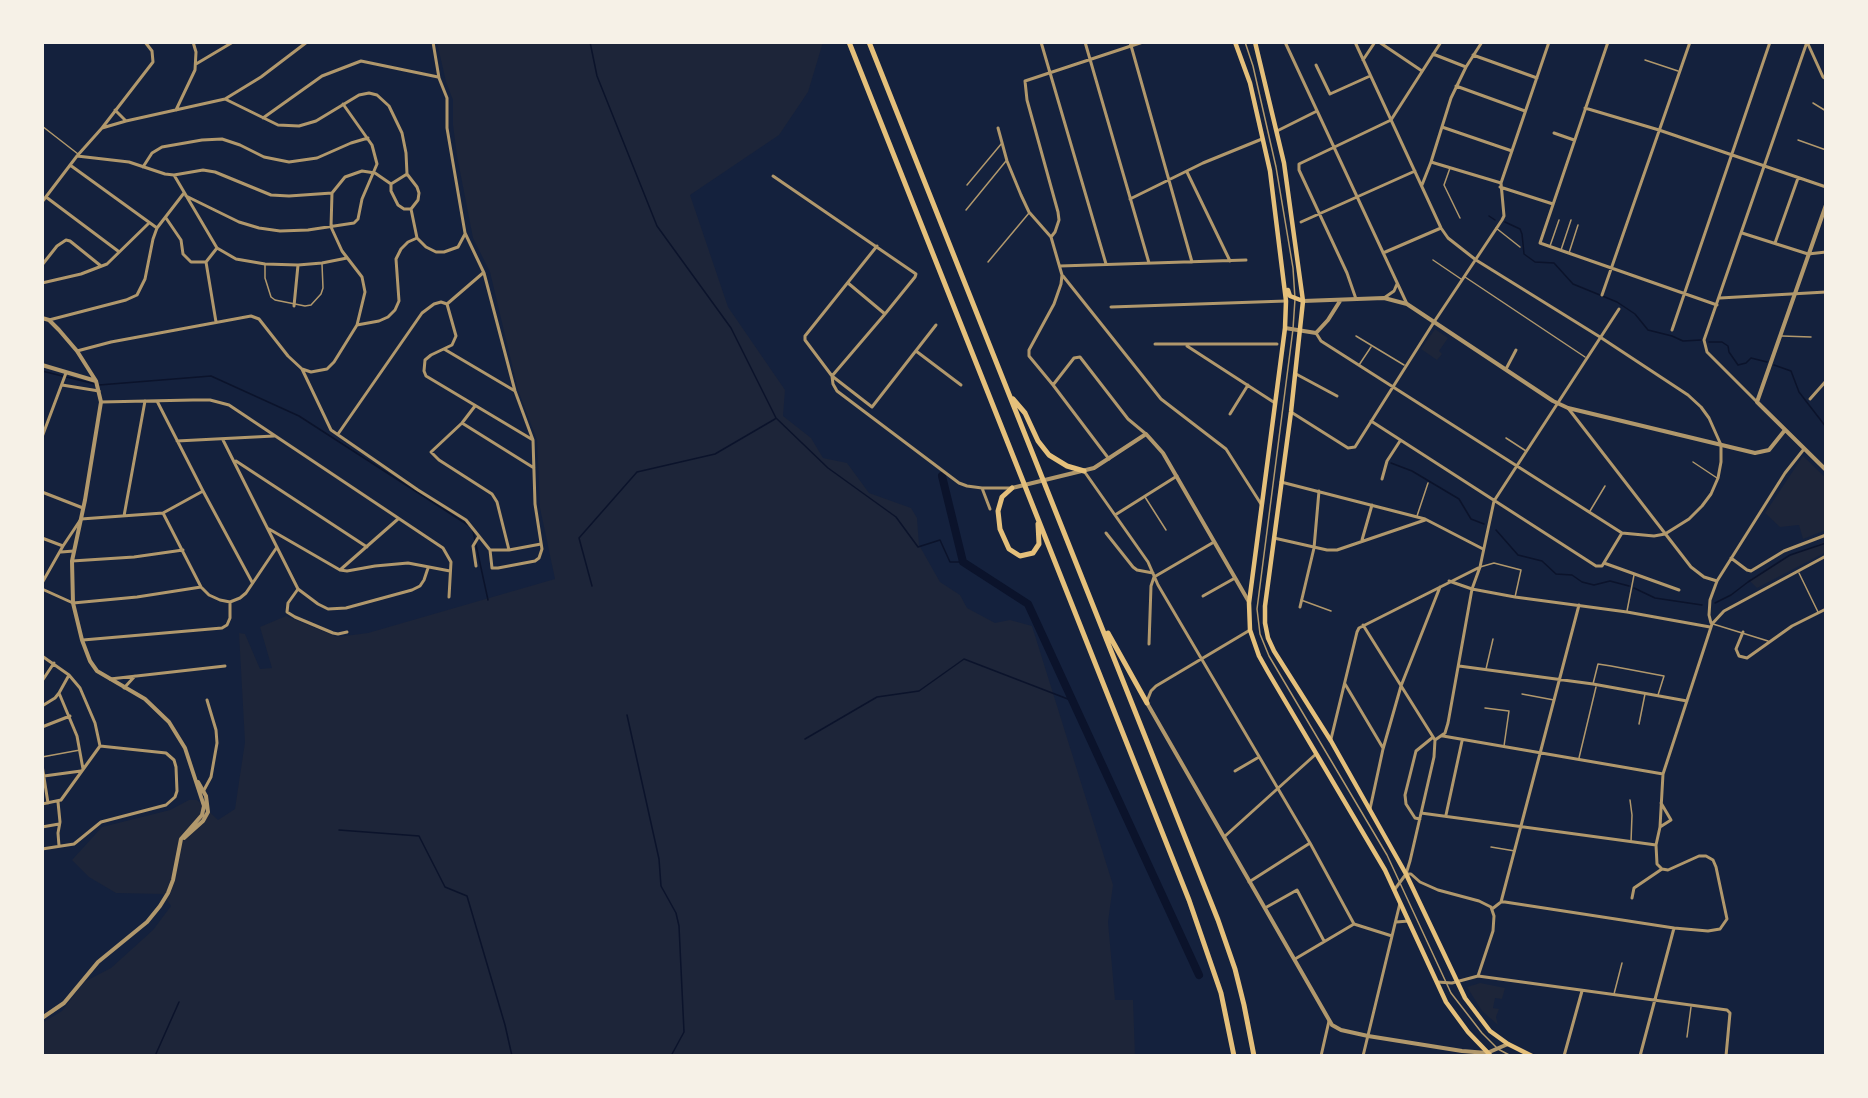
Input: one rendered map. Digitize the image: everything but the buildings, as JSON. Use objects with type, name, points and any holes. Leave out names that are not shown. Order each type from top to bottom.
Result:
[{"type":"highway","points":[[849,42],[1189,900],[1221,993],[1233,1056]]},
{"type":"highway","points":[[869,42],[1218,920],[1242,996],[1254,1056]]},
{"type":"highway","points":[[1010,395],[1021,408],[1038,441],[1049,455],[1066,466],[1084,471]]},
{"type":"highway","points":[[1012,488],[1000,501],[998,511],[1000,529],[1009,549],[1020,556],[1033,553],[1038,544],[1039,522]]},
{"type":"highway","points":[[1098,615],[1147,702]]},
{"type":"main road","points":[[1235,42],[1250,83],[1270,171],[1286,302],[1285,328],[1249,603],[1250,630],[1256,650],[1268,672],[1370,843],[1452,1009],[1489,1055]]},
{"type":"main road","points":[[1257,43],[1284,163],[1303,301],[1292,412],[1264,606],[1268,638],[1331,741],[1406,874],[1456,982],[1483,1023],[1508,1044],[1532,1056]]},
{"type":"main road","points":[[1284,276],[1289,296],[1303,301]]},
{"type":"street","points":[[42,202],[153,62],[152,51],[145,42]]},
{"type":"street","points":[[176,110],[196,64],[193,42]]},
{"type":"street","points":[[196,64],[232,42]]},
{"type":"street","points":[[102,128],[225,99],[261,77],[308,42]]},
{"type":"street","points":[[77,351],[111,342],[216,322],[251,316],[259,319],[288,356],[302,369],[331,430],[465,520],[490,550],[492,568],[535,561],[541,554],[541,544],[535,504],[533,440],[515,391],[484,273],[465,233],[447,128],[447,98],[439,78],[433,42]]},
{"type":"street","points":[[1041,42],[1106,264]]},
{"type":"street","points":[[1085,42],[1149,263]]},
{"type":"street","points":[[1130,42],[1192,262]]},
{"type":"street","points":[[1051,237],[1059,220],[1058,212],[1024,83],[1028,79],[1050,71],[1143,42]]},
{"type":"street","points":[[1285,42],[1407,304]]},
{"type":"street","points":[[1285,328],[1316,333],[1321,340],[1359,365],[1622,533],[1660,536],[1665,534],[1689,519],[1702,506],[1711,494],[1718,478],[1720,445],[1709,418],[1688,395],[1476,260],[1448,238],[1441,228],[1355,42]]},
{"type":"street","points":[[1363,60],[1377,42],[1422,71]]},
{"type":"street","points":[[1356,299],[1347,273],[1299,170],[1301,162],[1391,120],[1441,42]]},
{"type":"street","points":[[1422,185],[1456,86],[1482,42]]},
{"type":"street","points":[[1292,412],[1348,448],[1355,447],[1504,216],[1501,185],[1549,42]]},
{"type":"street","points":[[1608,42],[1540,243],[1717,305]]},
{"type":"street","points":[[1602,295],[1690,42]]},
{"type":"street","points":[[1672,330],[1770,42]]},
{"type":"street","points":[[1807,42],[1826,79]]},
{"type":"street","points":[[1807,42],[1704,340],[1704,346],[1707,352],[1826,471]]},
{"type":"street","points":[[1432,54],[1466,67]]},
{"type":"street","points":[[1473,55],[1537,78]]},
{"type":"street","points":[[263,118],[322,76],[361,61],[439,78]]},
{"type":"street","points":[[1316,65],[1330,94],[1370,76]]},
{"type":"street","points":[[1456,86],[1525,111]]},
{"type":"street","points":[[225,99],[278,125],[299,126],[316,121],[359,95],[369,93],[377,95],[393,112],[402,133],[406,153],[406,174],[419,193],[418,200],[411,209],[417,238],[426,247],[436,252],[444,252],[458,247],[465,233]]},
{"type":"street","points":[[185,195],[239,222],[259,228],[280,231],[348,225],[358,219],[362,199],[377,164],[376,154],[368,138],[343,104]]},
{"type":"street","points":[[1585,108],[1659,130],[1826,187]]},
{"type":"street","points":[[115,110],[126,121]]},
{"type":"street","points":[[1277,131],[1317,111]]},
{"type":"street","points":[[1442,126],[1512,151]]},
{"type":"street","points":[[998,128],[1006,161],[1029,212],[1051,237],[1062,275],[1054,304],[1028,353],[1109,459]]},
{"type":"street","points":[[1554,133],[1574,140]]},
{"type":"street","points":[[143,167],[152,153],[162,147],[202,140],[222,139],[264,157],[289,162],[317,158],[368,138]]},
{"type":"street","points":[[1130,199],[1263,138]]},
{"type":"street","points":[[78,155],[120,161],[157,173],[174,175],[204,170],[215,172],[271,195],[332,193]]},
{"type":"street","points":[[1431,162],[1553,204]]},
{"type":"street","points":[[70,165],[157,228]]},
{"type":"street","points":[[302,369],[311,372],[327,369],[334,362],[357,325],[362,307],[364,284],[356,266],[347,258],[332,227],[332,193],[345,177],[362,171],[375,173],[391,184]]},
{"type":"street","points":[[1187,171],[1230,261]]},
{"type":"street","points":[[1301,222],[1414,171]]},
{"type":"street","points":[[391,184],[406,174]]},
{"type":"street","points":[[174,175],[217,248],[236,259],[265,264],[298,265],[347,258]]},
{"type":"street","points":[[773,176],[914,272],[915,277],[832,376],[833,384],[837,391],[959,483],[982,488],[1012,488],[1084,471],[1109,459],[1146,434]]},
{"type":"street","points":[[1775,243],[1798,178]]},
{"type":"street","points":[[391,184],[391,191],[399,206],[411,209]]},
{"type":"street","points":[[49,320],[126,300],[137,295],[146,279],[157,228],[185,195]]},
{"type":"street","points":[[46,197],[118,251]]},
{"type":"street","points":[[1758,402],[1826,204]]},
{"type":"street","points":[[166,218],[181,240],[186,259],[191,262],[206,262]]},
{"type":"street","points":[[42,283],[101,267],[114,258],[118,251],[149,223]]},
{"type":"street","points":[[1383,253],[1441,228]]},
{"type":"street","points":[[1742,233],[1808,254],[1826,252]]},
{"type":"street","points":[[357,325],[379,321],[395,310],[399,302],[396,259],[408,242],[417,238]]},
{"type":"street","points":[[42,265],[57,246],[66,240],[101,267]]},
{"type":"street","points":[[877,246],[805,336],[806,342],[832,376],[872,407],[936,325]]},
{"type":"street","points":[[216,322],[206,262],[217,248]]},
{"type":"street","points":[[1060,266],[1246,260]]},
{"type":"street","points":[[294,306],[298,265]]},
{"type":"street","points":[[447,304],[484,273]]},
{"type":"street","points":[[1062,275],[1161,399],[1226,448],[1262,506]]},
{"type":"street","points":[[848,283],[885,314]]},
{"type":"street","points":[[1384,298],[1394,291],[1397,284]]},
{"type":"street","points":[[1720,298],[1826,292]]},
{"type":"street","points":[[1303,301],[1384,298],[1407,304],[1568,408],[1747,452],[1760,453],[1773,447],[1785,430]]},
{"type":"street","points":[[1328,300],[1333,312]]},
{"type":"street","points":[[1316,333],[1322,328],[1340,300]]},
{"type":"street","points":[[338,434],[422,313],[434,304],[441,302],[447,304]]},
{"type":"street","points":[[1112,307],[1286,302]]},
{"type":"street","points":[[447,304],[456,336],[452,345],[425,360],[426,376],[533,440]]},
{"type":"street","points":[[1442,736],[1448,723],[1472,589],[1484,549],[1494,501],[1619,309]]},
{"type":"street","points":[[42,318],[49,320],[66,336],[77,351],[96,381],[101,402],[72,561],[73,603],[82,640],[93,667],[109,679],[145,699],[169,722],[185,748],[202,791],[204,811],[199,820],[185,832],[180,843],[173,880],[160,906],[147,922],[98,962],[64,1003],[42,1018]]},
{"type":"street","points":[[1155,344],[1277,344]]},
{"type":"street","points":[[1186,345],[1275,403]]},
{"type":"street","points":[[443,349],[515,391]]},
{"type":"street","points":[[1506,369],[1516,350]]},
{"type":"street","points":[[916,351],[961,385]]},
{"type":"street","points":[[1053,385],[1074,358],[1080,357],[1128,419],[1158,445],[1249,603]]},
{"type":"street","points":[[42,364],[96,381]]},
{"type":"street","points":[[42,436],[66,373]]},
{"type":"street","points":[[1296,374],[1337,396]]},
{"type":"street","points":[[1810,399],[1826,381]]},
{"type":"street","points":[[62,385],[99,392]]},
{"type":"street","points":[[1230,414],[1248,385]]},
{"type":"street","points":[[101,402],[193,400],[221,402],[229,405],[443,548],[451,562],[449,597]]},
{"type":"street","points":[[124,516],[145,401]]},
{"type":"street","points":[[157,401],[202,491],[252,582]]},
{"type":"street","points":[[475,406],[462,423],[432,449],[432,454],[492,494],[497,502],[509,550]]},
{"type":"street","points":[[1568,408],[1697,573],[1717,581]]},
{"type":"street","points":[[1371,421],[1596,566],[1600,567],[1604,563],[1622,533]]},
{"type":"street","points":[[462,423],[534,468]]},
{"type":"street","points":[[177,441],[276,436]]},
{"type":"street","points":[[223,440],[270,529],[298,590],[318,604],[337,610],[412,590],[420,586],[428,568]]},
{"type":"street","points":[[1382,479],[1387,461],[1400,441]]},
{"type":"street","points":[[1711,625],[1710,600],[1717,581],[1785,473],[1804,449]]},
{"type":"street","points":[[234,460],[367,547]]},
{"type":"street","points":[[1084,471],[1148,562],[1201,660],[1310,843],[1354,924],[1392,936]]},
{"type":"street","points":[[1114,515],[1177,476]]},
{"type":"street","points":[[1281,482],[1425,519],[1484,549]]},
{"type":"street","points":[[982,488],[990,509]]},
{"type":"street","points":[[81,519],[163,513],[202,491]]},
{"type":"street","points":[[1300,607],[1314,548],[1319,491]]},
{"type":"street","points":[[42,492],[83,508]]},
{"type":"street","points":[[1362,542],[1372,505]]},
{"type":"street","points":[[163,513],[201,587],[208,595],[219,600],[230,602],[240,598],[277,547]]},
{"type":"street","points":[[42,583],[81,519]]},
{"type":"street","points":[[340,570],[398,519]]},
{"type":"street","points":[[1274,538],[1314,548],[1337,550],[1425,519]]},
{"type":"street","points":[[270,529],[340,570],[408,563],[450,571]]},
{"type":"street","points":[[1106,533],[1133,567],[1153,575],[1214,542]]},
{"type":"street","points":[[1731,558],[1752,571],[1784,552],[1826,535]]},
{"type":"street","points":[[476,566],[473,543],[479,536]]},
{"type":"street","points":[[42,538],[63,546]]},
{"type":"street","points":[[490,550],[509,550],[541,544]]},
{"type":"street","points":[[72,561],[134,557],[183,550]]},
{"type":"street","points":[[59,552],[74,551]]},
{"type":"street","points":[[1501,902],[1674,928],[1714,931],[1720,929],[1726,922],[1726,912],[1716,867],[1710,857],[1702,855],[1668,870],[1662,869],[1657,864],[1656,845],[1660,827],[1663,774],[1711,625],[1724,611],[1826,556]]},
{"type":"street","points":[[1604,563],[1679,590]]},
{"type":"street","points":[[1331,741],[1356,632],[1363,625],[1479,567]]},
{"type":"street","points":[[1149,644],[1153,575]]},
{"type":"street","points":[[1203,596],[1235,578]]},
{"type":"street","points":[[1449,581],[1472,589],[1515,597],[1711,625]]},
{"type":"street","points":[[1370,810],[1383,749],[1401,686],[1441,585]]},
{"type":"street","points":[[42,589],[73,603],[137,597],[201,587]]},
{"type":"street","points":[[298,590],[288,603],[286,609],[290,614],[333,633],[347,632]]},
{"type":"street","points":[[82,640],[222,628],[227,625],[230,618],[230,602]]},
{"type":"street","points":[[1492,909],[1501,902],[1516,851],[1579,605]]},
{"type":"street","points":[[1743,632],[1736,649],[1739,656],[1743,658],[1750,657],[1792,626],[1826,609]]},
{"type":"street","points":[[1363,625],[1434,739],[1434,757],[1406,874],[1395,890]]},
{"type":"street","points":[[1250,630],[1156,686],[1147,702],[1329,1021],[1336,1028],[1368,1036],[1462,1054],[1489,1055],[1508,1044]]},
{"type":"street","points":[[42,656],[69,675],[84,695],[95,723],[100,746],[64,796],[58,802],[42,804]]},
{"type":"street","points":[[42,681],[54,663]]},
{"type":"street","points":[[109,679],[225,666]]},
{"type":"street","points":[[1460,666],[1595,684],[1687,701]]},
{"type":"street","points":[[42,706],[55,698],[69,675]]},
{"type":"street","points":[[124,688],[136,675]]},
{"type":"street","points":[[1344,682],[1383,749]]},
{"type":"street","points":[[59,693],[70,716],[83,770]]},
{"type":"street","points":[[202,791],[211,777],[217,743],[216,730],[207,699]]},
{"type":"street","points":[[42,727],[70,716]]},
{"type":"street","points":[[1419,819],[1415,818],[1406,804],[1405,795],[1416,751],[1442,736],[1663,774]]},
{"type":"street","points":[[1445,816],[1462,741]]},
{"type":"street","points":[[42,849],[80,842],[100,822],[166,805],[175,797],[177,791],[174,760],[166,753],[100,746]]},
{"type":"street","points":[[1224,837],[1317,754]]},
{"type":"street","points":[[1235,771],[1259,758]]},
{"type":"street","points":[[42,765],[43,783],[48,803]]},
{"type":"street","points":[[44,776],[83,770]]},
{"type":"street","points":[[58,802],[59,846]]},
{"type":"street","points":[[1660,827],[1671,820],[1661,803]]},
{"type":"street","points":[[1421,813],[1656,845]]},
{"type":"street","points":[[42,828],[59,824]]},
{"type":"street","points":[[1249,882],[1310,843]]},
{"type":"street","points":[[1632,898],[1634,888],[1662,869]]},
{"type":"street","points":[[1406,874],[1411,874],[1420,882],[1438,890],[1479,901],[1492,909],[1494,920],[1492,931],[1478,976]]},
{"type":"street","points":[[1265,908],[1297,890],[1324,941]]},
{"type":"street","points":[[1363,1056],[1400,902]]},
{"type":"street","points":[[1396,922],[1409,921]]},
{"type":"street","points":[[1294,959],[1354,924]]},
{"type":"street","points":[[1640,1056],[1674,928]]},
{"type":"street","points":[[1437,982],[1446,984],[1478,976],[1727,1010],[1730,1013],[1726,1056]]},
{"type":"street","points":[[1563,1056],[1582,991]]},
{"type":"street","points":[[1321,1056],[1329,1021]]},
{"type":"lane","points":[[1245,42],[1276,167],[1293,268],[1295,299],[1257,609],[1258,626],[1265,649],[1387,855],[1446,984],[1473,1024],[1498,1049],[1511,1056]]},
{"type":"lane","points":[[1645,60],[1680,71]]},
{"type":"lane","points":[[1814,103],[1826,111]]},
{"type":"lane","points":[[42,126],[78,155]]},
{"type":"lane","points":[[1798,140],[1826,150]]},
{"type":"lane","points":[[967,185],[1002,143]]},
{"type":"lane","points":[[966,210],[1006,161]]},
{"type":"lane","points":[[1450,168],[1444,185],[1460,218]]},
{"type":"lane","points":[[988,262],[1029,212]]},
{"type":"lane","points":[[1550,246],[1559,220]]},
{"type":"lane","points":[[1561,250],[1571,220]]},
{"type":"lane","points":[[1569,253],[1578,225]]},
{"type":"lane","points":[[1496,228],[1520,247]]},
{"type":"lane","points":[[1433,260],[1586,358]]},
{"type":"lane","points":[[265,264],[265,278],[271,297],[294,306],[311,305],[321,294],[323,288],[322,263]]},
{"type":"lane","points":[[1356,336],[1406,366]]},
{"type":"lane","points":[[1780,336],[1811,337]]},
{"type":"lane","points":[[1359,365],[1372,346]]},
{"type":"lane","points":[[1506,438],[1526,452]]},
{"type":"lane","points":[[1693,462],[1718,478]]},
{"type":"lane","points":[[1416,517],[1428,483]]},
{"type":"lane","points":[[1589,513],[1605,486]]},
{"type":"lane","points":[[1144,496],[1166,530]]},
{"type":"lane","points":[[1479,567],[1494,562],[1521,570],[1515,597]]},
{"type":"lane","points":[[1797,571],[1819,612]]},
{"type":"lane","points":[[1627,612],[1635,574]]},
{"type":"lane","points":[[1301,600],[1331,611]]},
{"type":"lane","points":[[1711,625],[1743,632],[1772,642]]},
{"type":"lane","points":[[1486,669],[1493,639]]},
{"type":"lane","points":[[1579,759],[1599,664],[1664,676],[1657,696]]},
{"type":"lane","points":[[1522,694],[1555,700]]},
{"type":"lane","points":[[1639,724],[1645,694]]},
{"type":"lane","points":[[1485,708],[1509,711],[1503,747]]},
{"type":"lane","points":[[42,757],[80,750]]},
{"type":"lane","points":[[1630,800],[1631,843]]},
{"type":"lane","points":[[1491,847],[1516,851]]},
{"type":"lane","points":[[1614,995],[1622,963]]},
{"type":"lane","points":[[1687,1037],[1691,1006]]},
{"type":"shaded area","points":[[437,42],[823,42],[808,92],[779,135],[690,195],[728,307],[785,390],[783,416],[811,438],[823,458],[847,463],[869,493],[911,508],[917,518],[919,545],[940,582],[960,595],[967,608],[995,623],[1010,620],[1032,626],[1113,885],[1108,922],[1115,1000],[1133,1000],[1135,1056],[42,1056],[42,1023],[62,1011],[84,982],[111,968],[153,930],[171,906],[163,894],[116,893],[89,877],[72,860],[102,827],[170,810],[189,800],[197,800],[218,820],[235,809],[245,742],[239,633],[245,634],[260,669],[272,668],[260,627],[286,616],[337,637],[368,633],[555,579],[540,508],[537,440],[518,390],[490,272],[473,238],[457,156],[453,100],[446,82]]},
{"type":"shaded area","points":[[1435,329],[1448,338],[1439,351],[1442,354],[1437,360],[1421,349]]},
{"type":"shaded area","points":[[1803,456],[1826,478],[1826,530],[1803,539],[1799,525],[1780,527],[1765,513]]},
{"type":"shaded area","points":[[1826,541],[1826,552],[1757,588],[1749,580],[1781,560]]},
{"type":"shaded area","points":[[1480,983],[1505,988],[1502,999],[1495,998],[1493,1008],[1499,1009],[1496,1017],[1498,1025],[1482,1011],[1467,987]]},
{"type":"waterway","points":[[590,42],[597,76],[657,226],[731,328],[776,418],[828,468],[896,517],[918,547],[940,540],[950,562],[963,562]]},
{"type":"waterway","points":[[1489,216],[1495,220]]},
{"type":"waterway","points":[[1505,222],[1520,229],[1524,254],[1535,262],[1554,263],[1573,284],[1617,302],[1635,314],[1648,330],[1683,341],[1701,340]]},
{"type":"waterway","points":[[1709,342],[1722,342],[1728,346],[1729,352],[1738,365],[1746,363],[1751,358],[1767,362]]},
{"type":"waterway","points":[[1774,365],[1791,371],[1799,392],[1826,427]]},
{"type":"waterway","points":[[42,371],[99,385],[211,376],[299,416],[468,525]]},
{"type":"waterway","points":[[592,586],[579,538],[637,472],[715,454],[775,419]]},
{"type":"waterway","points":[[1391,463],[1412,471],[1459,499],[1471,519],[1484,524]]},
{"type":"waterway","points":[[942,476],[963,562],[1028,604],[1199,975]]},
{"type":"waterway","points":[[1496,530],[1518,555],[1542,561],[1556,574],[1572,575],[1582,582],[1594,585],[1610,581],[1629,586]]},
{"type":"waterway","points":[[473,531],[488,600]]},
{"type":"waterway","points":[[1715,603],[1731,595],[1790,555],[1826,543]]},
{"type":"waterway","points":[[1634,588],[1655,598],[1702,605]]},
{"type":"waterway","points":[[805,739],[877,697],[919,691],[964,659],[1073,701]]},
{"type":"waterway","points":[[627,715],[659,859],[661,886],[676,913],[679,926],[684,1032],[671,1056]]},
{"type":"waterway","points":[[339,830],[419,836],[445,887],[467,896],[512,1056]]},
{"type":"waterway","points":[[155,1056],[179,1002]]}]
